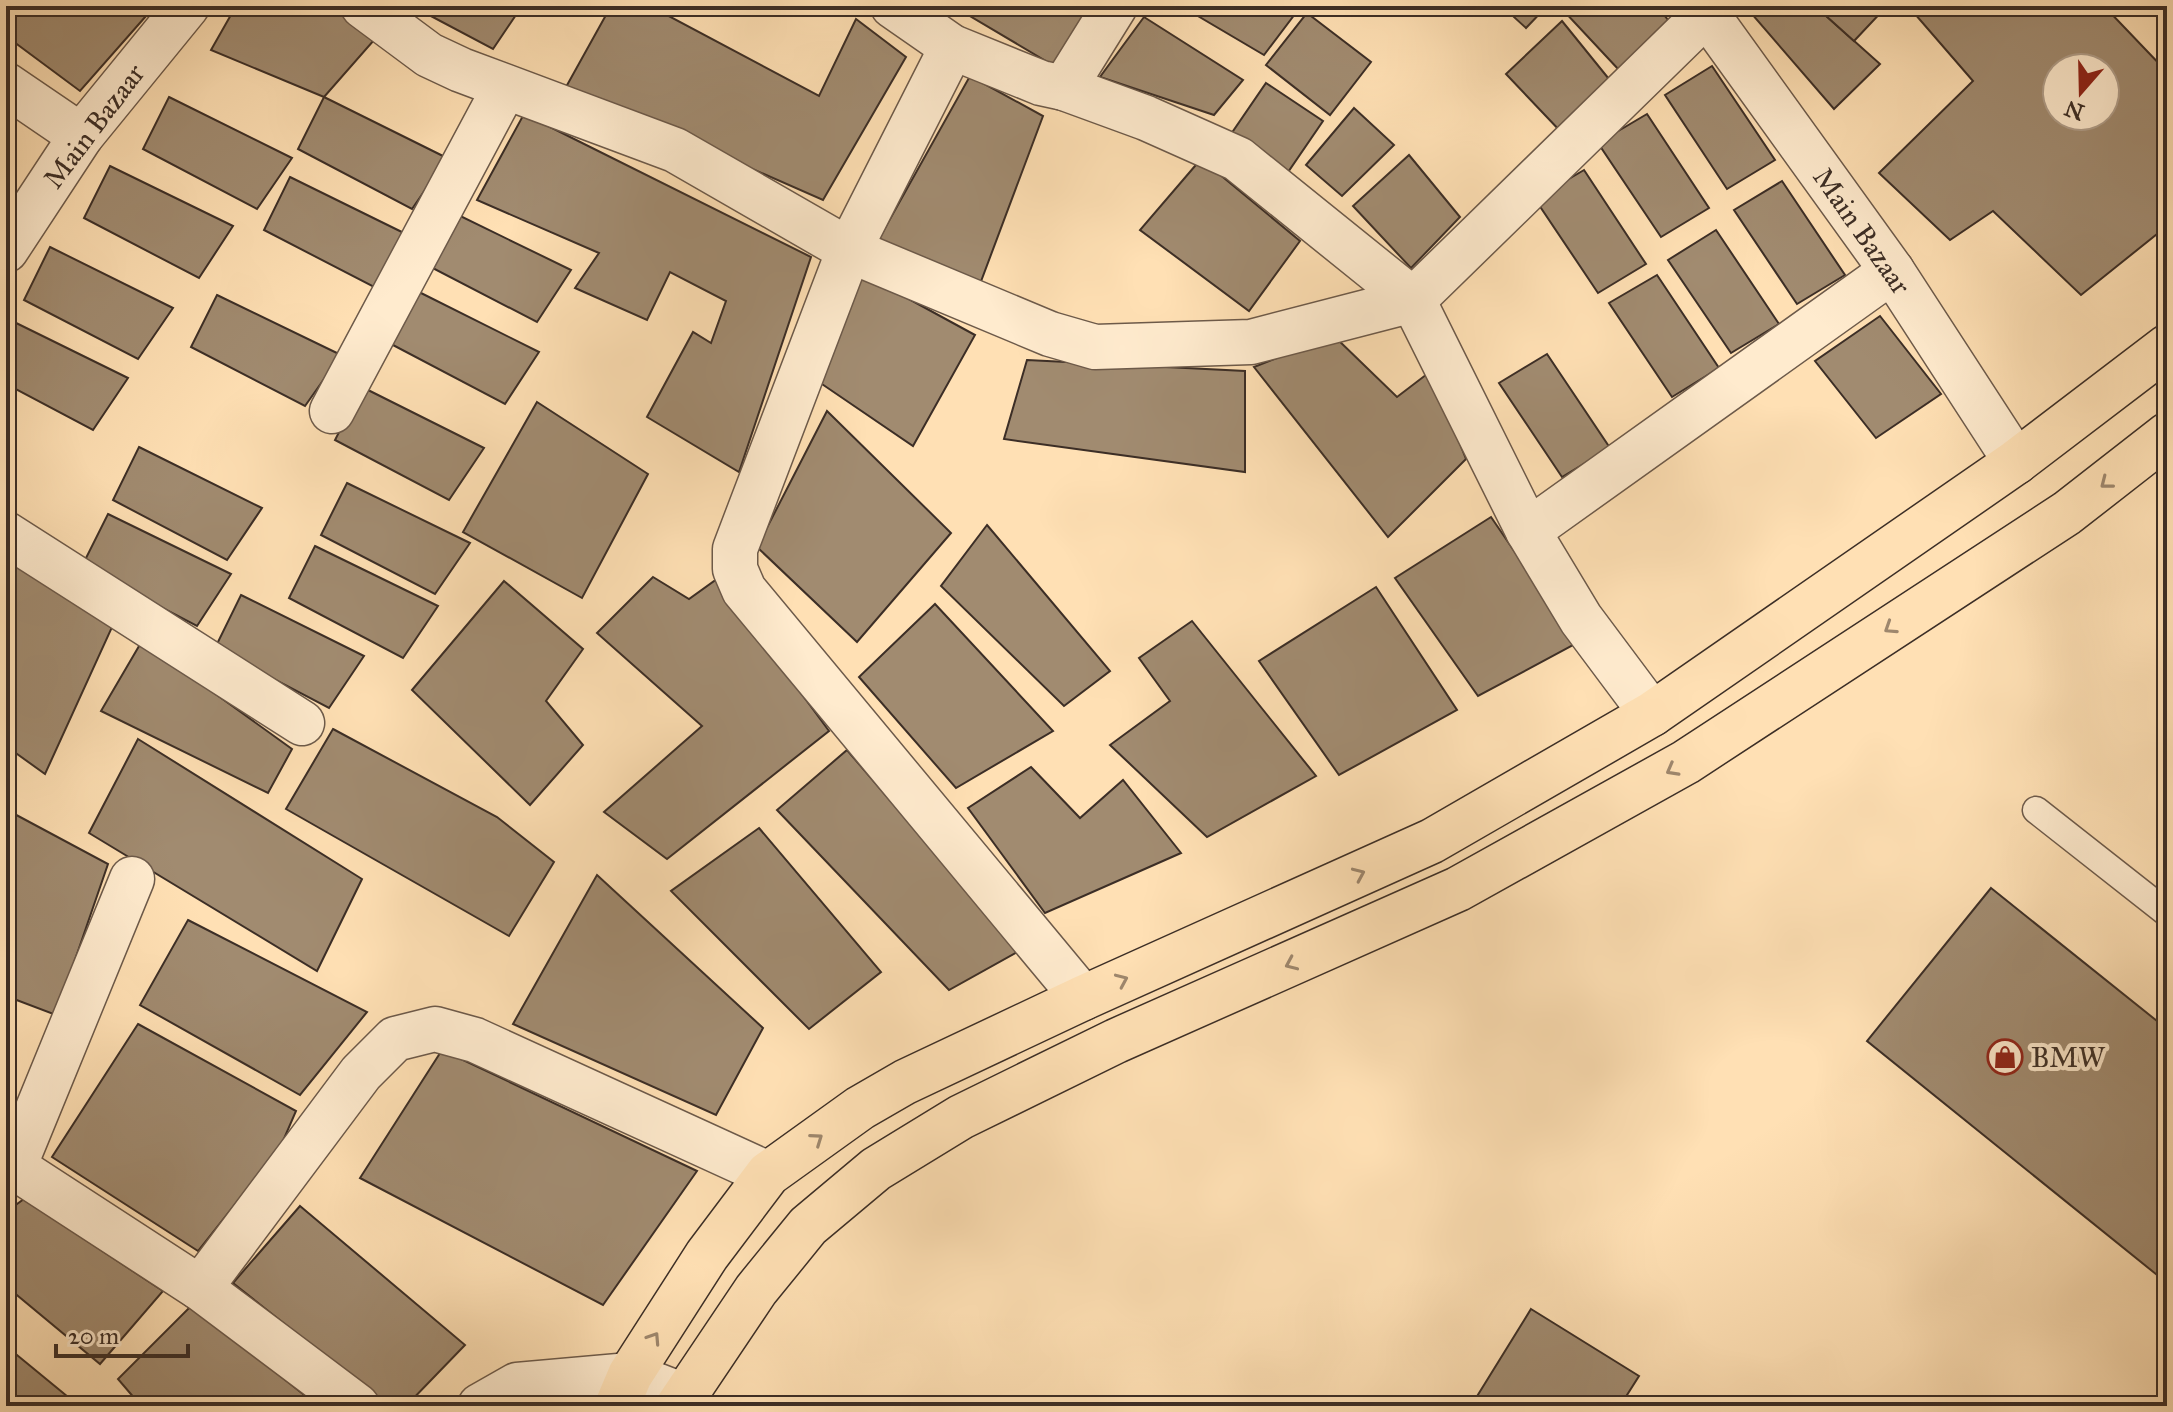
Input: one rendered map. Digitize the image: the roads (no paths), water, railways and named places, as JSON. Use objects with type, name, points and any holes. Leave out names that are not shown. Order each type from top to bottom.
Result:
[{"type":"main road","points":[[624,1390],[707,1255],[768,1174],[860,1108],[905,1082],[1083,998],[1432,841],[1652,714],[2016,462],[2167,347]]},
{"type":"main road","points":[[681,1401],[756,1290],[808,1226],[876,1169],[961,1117],[1116,1041],[1458,889],[1686,762],[2067,513],[2167,435]]},
{"type":"street","name":"Main Bazaar","points":[[6,250],[81,136],[187,6]]},
{"type":"street","points":[[363,6],[429,55],[505,87],[675,150],[849,250],[1050,334],[1095,347],[1251,342],[1413,300],[1704,10]]},
{"type":"street","points":[[893,6],[952,47],[1041,83],[1064,88],[1146,118],[1238,159],[1413,300],[1528,531],[1581,619],[1652,714]]},
{"type":"street","points":[[1064,88],[1115,6]]},
{"type":"street","name":"Main Bazaar","points":[[1704,10],[1892,271],[2016,462]]},
{"type":"street","points":[[952,47],[849,250],[735,549],[735,569],[744,590],[1083,998]]},
{"type":"street","points":[[6,85],[81,136]]},
{"type":"street","points":[[332,411],[505,87]]},
{"type":"street","points":[[1528,531],[1892,271]]},
{"type":"street","points":[[6,534],[302,723]]},
{"type":"street","points":[[132,879],[10,1170],[200,1288],[357,1406]]},
{"type":"street","points":[[200,1288],[361,1073],[395,1039],[435,1029],[475,1040],[768,1174]]},
{"type":"street","points":[[480,1406],[517,1385],[624,1390],[681,1401]]},
{"type":"lane","points":[[2036,810],[2167,913]]},
{"type":"place","name":"BMW","points":[[2005,1057]]}]
